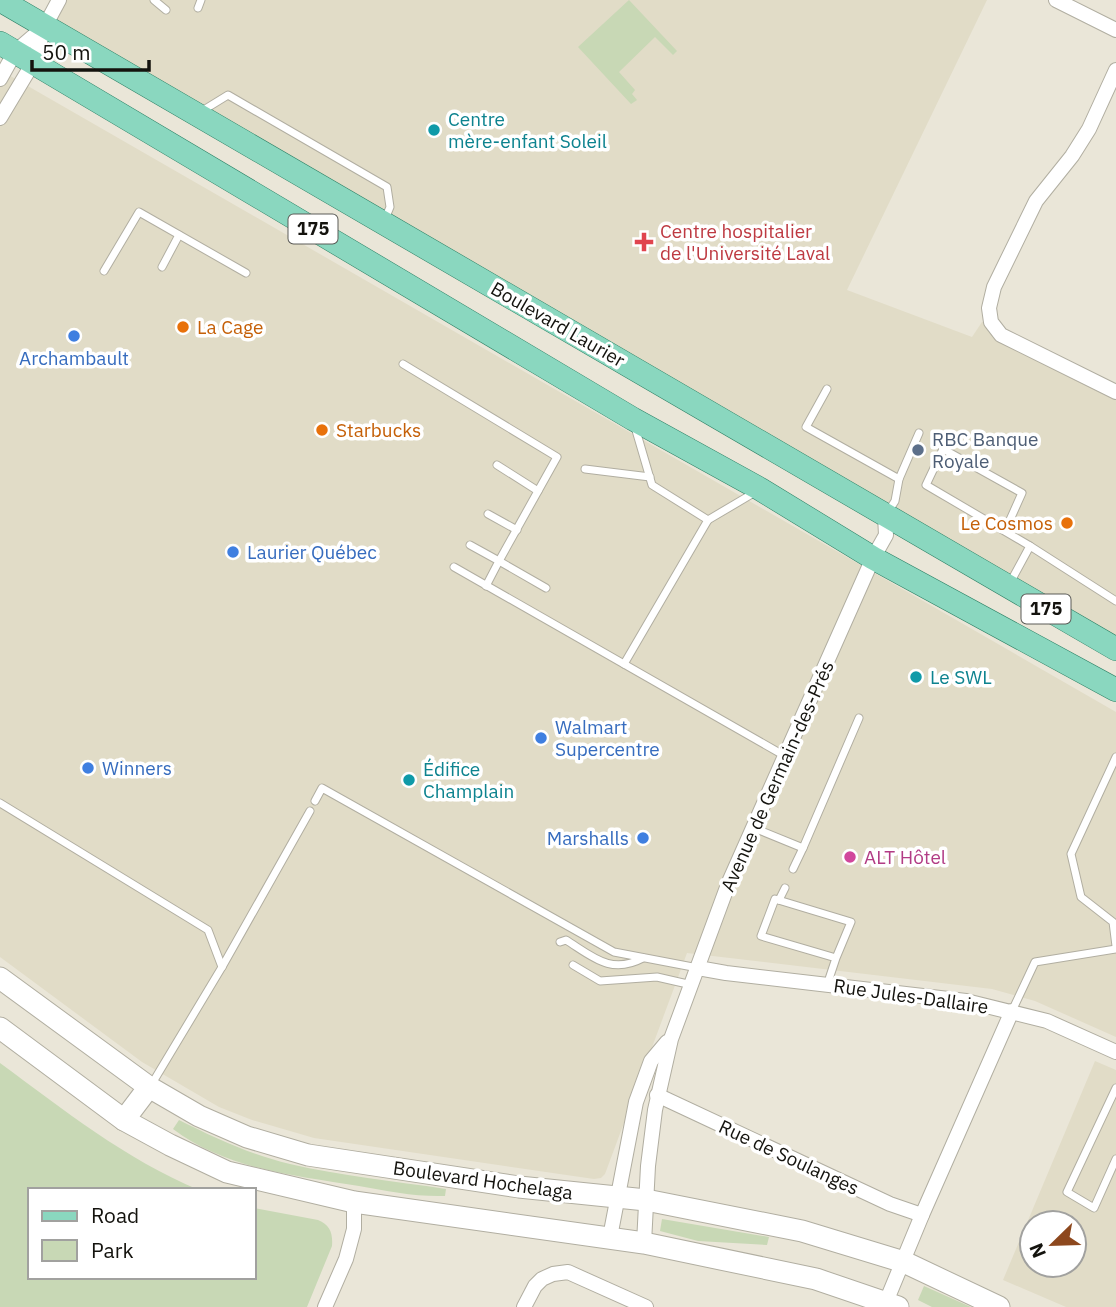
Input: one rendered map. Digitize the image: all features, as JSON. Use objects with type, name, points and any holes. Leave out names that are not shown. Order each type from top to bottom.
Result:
[{"type":"main road","name":"Boulevard Laurier","points":[[0,0],[1116,649]]},
{"type":"main road","name":"175","points":[[16,53],[873,558],[1116,690]]},
{"type":"main road","name":"Boulevard Hochelaga","points":[[0,978],[149,1087],[199,1116],[247,1137],[300,1153],[519,1187],[646,1200],[802,1231],[904,1262],[999,1307]]},
{"type":"main road","name":"Boulevard Hochelaga","points":[[0,1028],[124,1120],[227,1172],[354,1202],[643,1243],[816,1279],[892,1305]]},
{"type":"main road","points":[[124,1120],[149,1087]]},
{"type":"street","points":[[0,79],[16,53],[45,26],[59,0]]},
{"type":"street","points":[[1056,0],[1116,30]]},
{"type":"street","points":[[0,118],[16,53]]},
{"type":"street","points":[[1116,69],[1089,129],[1072,156],[1036,201],[1022,227],[994,287],[989,308],[991,322],[1001,335],[1116,392]]},
{"type":"street","name":"Avenue de Germain-des-Prés","points":[[643,1243],[648,1166],[657,1095],[671,1039],[729,882],[873,558],[886,535],[886,516]]},
{"type":"street","name":"Rue Jules-Dallaire","points":[[698,968],[966,1001],[1047,1021],[1116,1052]]},
{"type":"street","points":[[892,1305],[904,1262],[922,1215],[1012,1011]]},
{"type":"street","name":"Avenue de Germain-des-Prés","points":[[610,1237],[636,1102],[651,1061],[671,1039]]},
{"type":"street","name":"Rue de Soulanges","points":[[657,1095],[877,1198],[922,1215]]},
{"type":"street","points":[[325,1307],[346,1259],[354,1229],[354,1202]]},
{"type":"street","points":[[524,1307],[542,1279],[568,1272],[646,1307]]},
{"type":"lane","points":[[154,0],[166,10]]},
{"type":"lane","points":[[197,114],[228,95],[387,187],[390,207],[384,223]]},
{"type":"lane","points":[[104,271],[139,212],[246,273]]},
{"type":"lane","points":[[162,267],[179,235]]},
{"type":"lane","points":[[403,364],[557,457],[486,586]]},
{"type":"lane","points":[[827,389],[806,427],[899,479]]},
{"type":"lane","points":[[633,419],[652,485],[708,520]]},
{"type":"lane","points":[[886,516],[895,501],[899,479],[919,433]]},
{"type":"lane","points":[[1005,531],[1022,493],[943,449],[926,485],[1030,546],[1116,601]]},
{"type":"lane","points":[[497,465],[538,491]]},
{"type":"lane","points":[[585,469],[650,477]]},
{"type":"lane","points":[[624,664],[708,520],[760,489]]},
{"type":"lane","points":[[488,514],[517,530]]},
{"type":"lane","points":[[470,545],[546,588]]},
{"type":"lane","points":[[1008,586],[1030,546]]},
{"type":"lane","points":[[454,567],[786,757]]},
{"type":"lane","points":[[793,869],[859,718]]},
{"type":"lane","points":[[1012,1011],[1035,962],[1116,948],[1112,922],[1081,897],[1071,855],[1116,757]]},
{"type":"lane","points":[[315,801],[322,788],[614,952],[698,968]]},
{"type":"lane","points":[[0,803],[208,930],[222,967]]},
{"type":"lane","points":[[149,1087],[222,967],[310,811]]},
{"type":"lane","points":[[754,828],[803,848]]},
{"type":"lane","points":[[779,900],[785,888]]},
{"type":"lane","points":[[827,985],[851,922],[775,899],[761,936],[836,958]]},
{"type":"lane","points":[[560,942],[566,940],[604,964],[631,964],[643,957]]},
{"type":"lane","points":[[573,965],[600,981],[657,977],[692,985]]},
{"type":"lane","points":[[1116,1088],[1067,1192],[1094,1208],[1113,1173],[1116,1159]]},
{"type":"shaded area","name":"Centre hospitalier de l'Université Laval","points":[[59,0],[987,0],[847,290],[972,337],[982,322],[991,322],[1116,392],[1116,649],[45,26]]},
{"type":"shaded area","points":[[0,70],[1116,712],[1116,1037],[1035,1001],[992,989],[687,953],[605,1174],[594,1179],[314,1138],[252,1120],[219,1107],[142,1062],[0,957]]},
{"type":"shaded area","points":[[1095,1061],[1116,1070],[1116,1307],[1066,1307],[1003,1280],[1018,1244],[1018,1279],[1088,1279],[1088,1209],[1033,1209]]},
{"type":"green space","points":[[629,0],[677,51],[673,55],[655,37],[619,72],[635,90],[632,94],[637,100],[631,104],[578,47]]},
{"type":"green space","points":[[0,1063],[120,1149],[194,1188],[28,1188],[28,1279],[256,1279],[256,1208],[318,1220],[330,1230],[332,1237],[332,1246],[307,1307],[0,1307]]},
{"type":"green space","points":[[179,1120],[261,1156],[329,1172],[446,1189],[445,1196],[402,1193],[262,1169],[194,1143],[173,1129]]},
{"type":"green space","points":[[662,1219],[769,1237],[767,1245],[698,1241],[660,1231]]},
{"type":"green space","points":[[924,1286],[971,1307],[932,1307],[918,1300]]},
{"type":"place","name":"Centre mère-enfant Soleil","points":[[434,130]]},
{"type":"place","name":"Centre hospitalier de l'Université Laval","points":[[644,242]]},
{"type":"place","name":"La Cage","points":[[183,327]]},
{"type":"place","name":"Archambault","points":[[74,336]]},
{"type":"place","name":"Starbucks","points":[[322,430]]},
{"type":"place","name":"RBC Banque Royale","points":[[918,450]]},
{"type":"place","name":"Le Cosmos","points":[[1067,523]]},
{"type":"place","name":"Laurier Québec","points":[[233,552]]},
{"type":"place","name":"Le SWL","points":[[916,677]]},
{"type":"place","name":"Walmart Supercentre","points":[[541,738]]},
{"type":"place","name":"Winners","points":[[88,768]]},
{"type":"place","name":"Édifice Champlain","points":[[409,780]]},
{"type":"place","name":"Marshalls","points":[[643,838]]},
{"type":"place","name":"ALT Hôtel","points":[[850,857]]}]
